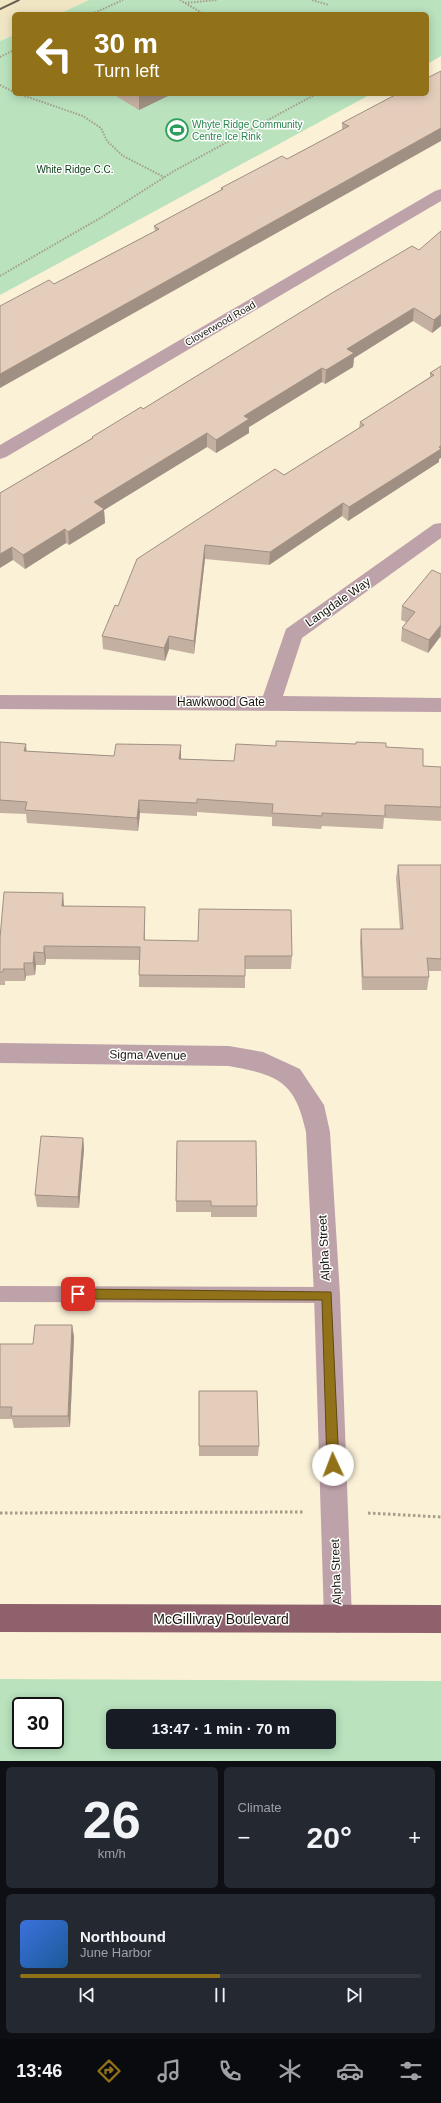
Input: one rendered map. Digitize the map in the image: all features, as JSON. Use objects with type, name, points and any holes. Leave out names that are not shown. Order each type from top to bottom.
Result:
[{"type":"main road","name":"McGillivray Boulevard","points":[[0,1618],[441,1619]]},
{"type":"street","name":"Cloverwood Road","points":[[0,453],[441,194]]},
{"type":"street","name":"Langdale Way","points":[[271,702],[294,634],[441,529]]},
{"type":"street","name":"Hawkwood Gate","points":[[0,702],[271,702],[441,705]]},
{"type":"street","name":"Sigma Avenue","points":[[0,1053],[229,1056],[263,1062],[292,1076]]},
{"type":"street","name":"Alpha Street","points":[[292,1076],[312,1105],[318,1132],[327,1295],[338,1619]]},
{"type":"lane","points":[[0,1294],[327,1295]]},
{"type":"path","points":[[96,12],[123,0]]},
{"type":"path","points":[[180,0],[201,12]]},
{"type":"path","points":[[185,3],[217,0]]},
{"type":"path","points":[[312,0],[329,5]]},
{"type":"path","points":[[0,56],[12,51]]},
{"type":"path","points":[[0,86],[12,91]]},
{"type":"path","points":[[24,96],[83,116],[100,128],[107,141],[123,156],[164,177]]},
{"type":"path","points":[[0,276],[108,213],[164,177],[313,96]]},
{"type":"path","points":[[0,1513],[335,1512],[441,1516]]},
{"type":"shaded area","points":[[0,0],[89,0],[63,12],[12,12],[12,36],[0,41]]},
{"type":"green space","points":[[89,0],[441,0],[441,56],[429,63],[429,12],[63,12]]},
{"type":"green space","name":"White Ridge C.C.","points":[[12,36],[12,96],[367,96],[0,295],[0,41]]},
{"type":"green space","points":[[0,1679],[441,1681],[441,1761],[0,1761]]},
{"type":"building","points":[[441,71],[441,128],[0,374],[0,306],[49,280],[54,284],[159,229],[154,226],[282,156],[287,159],[349,126],[342,123],[393,96],[429,96],[429,77]]},
{"type":"building","points":[[441,231],[441,314],[434,320],[414,308],[347,349],[354,353],[326,370],[322,368],[244,416],[249,419],[216,440],[207,433],[94,502],[104,509],[68,532],[65,529],[23,555],[12,547],[0,554],[0,493],[93,438],[92,437],[141,407],[143,409],[332,293],[412,246],[419,250]]},
{"type":"building","points":[[441,366],[441,446],[439,447],[441,449],[349,507],[343,503],[270,552],[205,545],[194,641],[169,636],[164,648],[102,636],[115,605],[118,606],[137,559],[275,469],[284,475],[364,425],[360,422],[434,375],[430,373]]},
{"type":"building","points":[[432,570],[441,574],[441,625],[429,640],[402,628],[415,612],[402,606]]},
{"type":"building","points":[[276,741],[356,744],[356,742],[386,743],[386,747],[423,749],[423,766],[441,767],[441,807],[385,805],[385,816],[322,813],[322,816],[272,813],[273,804],[197,799],[197,803],[139,800],[137,818],[25,810],[27,802],[0,800],[0,742],[26,744],[24,751],[114,756],[116,744],[181,745],[179,759],[234,761],[236,744],[276,746]]},
{"type":"building","points":[[398,865],[441,865],[441,959],[427,958],[429,977],[363,977],[361,929],[403,929]]},
{"type":"building","points":[[4,892],[63,893],[62,906],[145,907],[144,940],[198,941],[199,909],[291,910],[292,956],[245,956],[245,976],[139,975],[140,947],[44,946],[44,953],[34,952],[33,963],[24,963],[24,969],[3,969],[3,972],[0,972],[0,938]]},
{"type":"building","points":[[41,1136],[83,1138],[78,1197],[35,1195]]},
{"type":"building","points":[[177,1141],[256,1141],[257,1206],[211,1206],[211,1201],[176,1201]]},
{"type":"building","points":[[35,1325],[72,1325],[68,1416],[11,1416],[12,1407],[0,1407],[0,1344],[33,1344]]},
{"type":"building","points":[[199,1391],[257,1391],[259,1446],[199,1446]]},
{"type":"railway","points":[[0,9],[19,0]]},
{"type":"place","name":"Whyte Ridge Community Centre Ice Rink","points":[[177,130]]},
{"type":"route","points":[[78,1294],[327,1295],[333,1465]]}]
